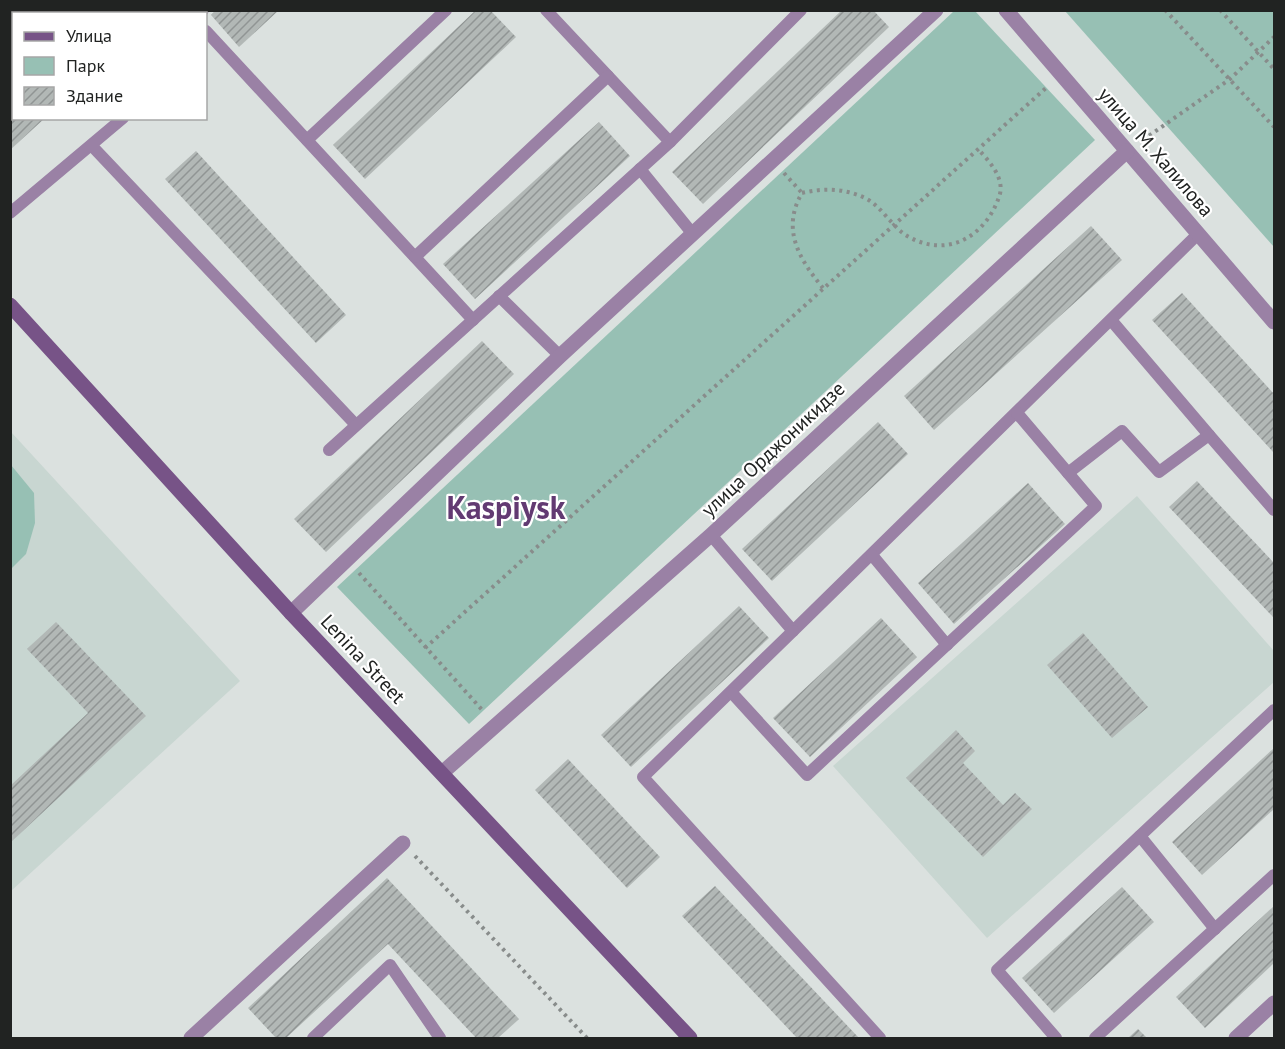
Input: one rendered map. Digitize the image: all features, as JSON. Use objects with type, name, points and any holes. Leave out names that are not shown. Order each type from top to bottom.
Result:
[{"type":"street","points":[[291,613],[560,356],[936,10]]},
{"type":"street","name":"улица М. Халилова","points":[[1006,10],[1275,322]]},
{"type":"street","name":"улица Орджоникидзе","points":[[442,773],[711,535],[1127,151]]},
{"type":"street","name":"Lenina Street","points":[[10,305],[291,613],[690,1038]]},
{"type":"street","points":[[191,1038],[403,843]]},
{"type":"street","points":[[1236,1038],[1275,1003]]},
{"type":"lane","points":[[307,140],[446,10]]},
{"type":"lane","points":[[546,10],[670,142]]},
{"type":"lane","points":[[329,450],[670,142],[801,10]]},
{"type":"lane","points":[[207,32],[473,320]]},
{"type":"lane","points":[[415,257],[608,76]]},
{"type":"lane","points":[[10,213],[121,120]]},
{"type":"lane","points":[[92,146],[356,425]]},
{"type":"lane","points":[[640,169],[692,234]]},
{"type":"lane","points":[[880,1038],[643,777],[732,693],[1198,234]]},
{"type":"lane","points":[[499,296],[560,356]]},
{"type":"lane","points":[[1111,320],[1275,510]]},
{"type":"lane","points":[[732,693],[807,775],[1096,506],[1017,413]]},
{"type":"lane","points":[[1068,473],[1122,431],[1159,472],[1209,435]]},
{"type":"lane","points":[[711,535],[794,631]]},
{"type":"lane","points":[[872,555],[947,645]]},
{"type":"lane","points":[[1056,1038],[997,970],[1275,710]]},
{"type":"lane","points":[[1140,836],[1215,929]]},
{"type":"lane","points":[[1095,1038],[1275,874]]},
{"type":"lane","points":[[313,1038],[390,965],[440,1038]]},
{"type":"path","points":[[1164,10],[1275,127]]},
{"type":"path","points":[[1220,10],[1275,69]]},
{"type":"path","points":[[1127,151],[1230,79],[1275,37]]},
{"type":"path","points":[[425,648],[1061,74]]},
{"type":"path","points":[[823,288],[803,264],[795,248],[792,222],[794,207],[802,193],[818,189],[853,193],[867,199],[909,238],[934,245],[956,243],[976,234],[993,216],[1001,193],[997,173],[978,148]]},
{"type":"path","points":[[774,161],[802,193]]},
{"type":"path","points":[[347,559],[496,724]]},
{"type":"path","points":[[403,843],[587,1038]]},
{"type":"shaded area","points":[[11,432],[240,681],[11,891]]},
{"type":"shaded area","points":[[1137,496],[1274,651],[1274,682],[987,938],[833,766]]},
{"type":"green space","points":[[954,11],[975,11],[1095,140],[469,724],[337,587]]},
{"type":"green space","points":[[1065,11],[1274,11],[1274,247]]},
{"type":"green space","points":[[11,465],[34,493],[35,523],[26,554],[11,569]]},
{"type":"building","points":[[84,10],[146,10],[147,12],[82,12]]},
{"type":"building","points":[[216,10],[279,10],[239,47],[211,15]]},
{"type":"building","points":[[476,10],[490,10],[516,37],[365,179],[333,145]]},
{"type":"building","points":[[842,10],[873,10],[889,27],[703,204],[672,172]]},
{"type":"building","points":[[12,78],[12,120],[43,120],[10,150],[10,79]]},
{"type":"building","points":[[599,122],[630,156],[475,299],[443,264]]},
{"type":"building","points":[[196,151],[346,315],[316,343],[165,179]]},
{"type":"building","points":[[1091,226],[1122,260],[934,430],[904,396]]},
{"type":"building","points":[[1182,293],[1274,394],[1274,453],[1152,320]]},
{"type":"building","points":[[482,341],[514,374],[326,552],[294,519]]},
{"type":"building","points":[[878,422],[908,454],[772,581],[742,549]]},
{"type":"building","points":[[1197,481],[1274,563],[1274,618],[1169,507]]},
{"type":"building","points":[[1028,483],[1065,524],[954,624],[918,583]]},
{"type":"building","points":[[739,606],[769,638],[631,767],[601,735]]},
{"type":"building","points":[[881,618],[917,657],[810,757],[773,718]]},
{"type":"building","points":[[56,622],[146,716],[10,843],[10,786],[88,713],[27,649]]},
{"type":"building","points":[[1083,633],[1148,707],[1112,738],[1047,665]]},
{"type":"building","points":[[956,730],[975,751],[963,763],[1003,805],[1015,793],[1032,809],[983,857],[906,778]]},
{"type":"building","points":[[1274,748],[1274,809],[1202,875],[1172,842]]},
{"type":"building","points":[[568,759],[660,857],[627,888],[535,790]]},
{"type":"building","points":[[387,878],[519,1019],[498,1038],[476,1038],[388,944],[286,1038],[276,1038],[248,1008]]},
{"type":"building","points":[[715,886],[859,1038],[797,1038],[682,916]]},
{"type":"building","points":[[1122,887],[1154,922],[1054,1013],[1022,978]]},
{"type":"building","points":[[1274,906],[1274,963],[1205,1028],[1176,997]]},
{"type":"building","points":[[1138,1029],[1147,1038],[1128,1038]]},
{"type":"district","name":"Kaspiysk","points":[[506,507]]}]
